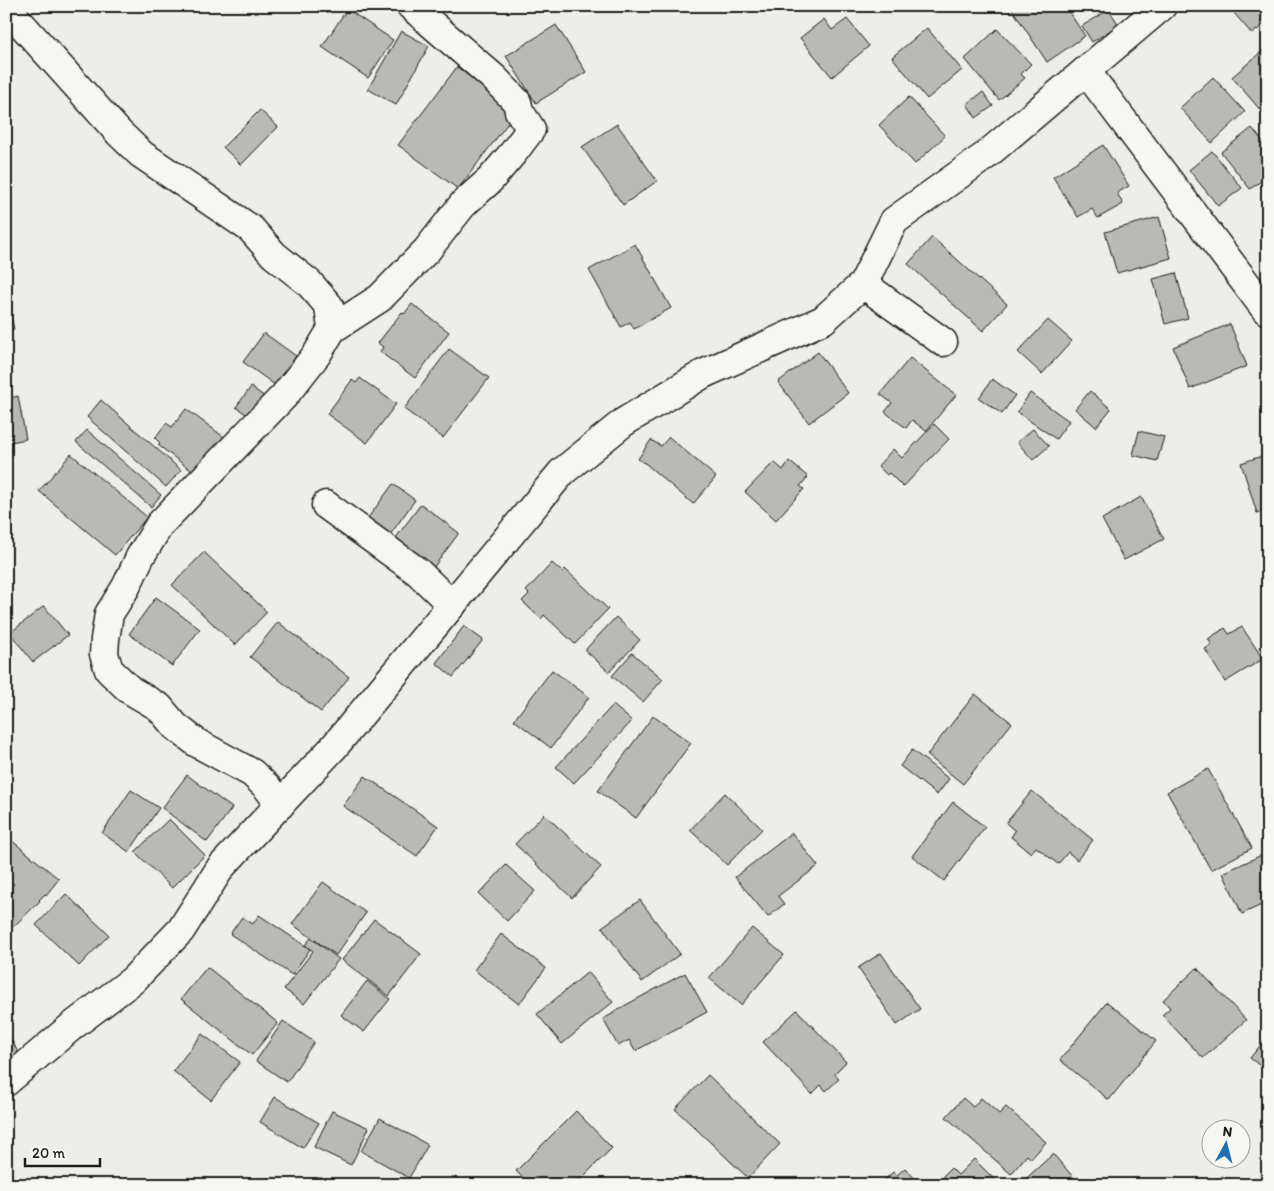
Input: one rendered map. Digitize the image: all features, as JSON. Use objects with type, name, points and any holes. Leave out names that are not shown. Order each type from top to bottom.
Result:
[{"type":"street","points":[[280,805],[267,787],[252,773],[197,743],[175,726],[159,707],[130,690],[109,670],[104,654],[109,614],[160,524],[284,396],[318,354],[332,329],[380,298],[427,250],[464,203],[489,181],[531,129],[519,111],[517,102],[494,78],[411,6]]},
{"type":"street","points":[[6,1082],[71,1027],[134,980],[181,930],[221,867],[334,748],[562,472],[624,422],[703,374],[823,320],[863,284],[894,221],[985,156],[1162,6]]},
{"type":"street","points":[[6,7],[125,138],[142,154],[251,229],[274,255],[309,283],[329,306],[332,329]]},
{"type":"street","points":[[1086,71],[1266,310],[1268,309]]},
{"type":"street","points":[[863,284],[943,342]]},
{"type":"street","points":[[326,505],[418,572],[452,605]]},
{"type":"building","points":[[1010,6],[1065,6],[1085,36],[1047,62]]},
{"type":"building","points":[[1228,6],[1268,6],[1268,21],[1252,34]]},
{"type":"building","points":[[347,9],[393,40],[368,78],[322,47]]},
{"type":"building","points":[[1109,10],[1119,25],[1092,42],[1082,26]]},
{"type":"building","points":[[824,19],[832,30],[847,19],[869,46],[832,77],[800,38]]},
{"type":"building","points":[[556,25],[586,72],[536,103],[506,56]]},
{"type":"building","points":[[927,28],[962,70],[927,99],[892,57]]},
{"type":"building","points":[[997,29],[1031,64],[1021,74],[1025,78],[999,100],[965,59]]},
{"type":"building","points":[[401,31],[429,46],[396,105],[368,89]]},
{"type":"building","points":[[1268,46],[1268,107],[1262,112],[1232,77]]},
{"type":"building","points":[[457,67],[517,111],[458,189],[398,145]]},
{"type":"building","points":[[1213,77],[1245,112],[1212,143],[1180,108]]},
{"type":"building","points":[[983,92],[993,106],[976,118],[967,104]]},
{"type":"building","points":[[909,97],[945,136],[915,164],[879,125]]},
{"type":"building","points":[[260,110],[278,127],[241,165],[223,147]]},
{"type":"building","points":[[617,124],[657,181],[623,205],[582,147]]},
{"type":"building","points":[[1252,128],[1268,148],[1268,176],[1250,189],[1221,152]]},
{"type":"building","points":[[1103,145],[1129,186],[1117,193],[1123,204],[1098,218],[1092,209],[1078,217],[1053,177]]},
{"type":"building","points":[[1212,151],[1242,188],[1218,206],[1189,170]]},
{"type":"building","points":[[1159,217],[1171,258],[1117,273],[1105,232]]},
{"type":"building","points":[[932,237],[1007,304],[983,331],[908,264]]},
{"type":"building","points":[[635,244],[671,308],[634,329],[630,322],[621,327],[589,270]]},
{"type":"building","points":[[1176,273],[1188,318],[1165,324],[1153,279]]},
{"type":"building","points":[[6,296],[14,329],[6,331]]},
{"type":"building","points":[[412,304],[449,332],[415,378],[380,352],[383,347],[378,343],[402,312],[404,314]]},
{"type":"building","points":[[1048,320],[1072,341],[1042,374],[1018,352]]},
{"type":"building","points":[[1230,324],[1247,366],[1190,389],[1173,347]]},
{"type":"building","points":[[264,333],[296,356],[275,385],[243,362]]},
{"type":"building","points":[[449,349],[489,378],[443,438],[404,409]]},
{"type":"building","points":[[818,352],[848,393],[809,423],[778,382]]},
{"type":"building","points":[[910,358],[956,395],[926,431],[912,420],[906,428],[885,412],[892,403],[880,394]]},
{"type":"building","points":[[360,378],[396,404],[367,443],[327,414],[352,380],[356,383]]},
{"type":"building","points":[[992,379],[1015,395],[1002,414],[979,398]]},
{"type":"building","points":[[251,387],[272,402],[257,422],[236,407]]},
{"type":"building","points":[[1090,391],[1111,409],[1096,427],[1075,409]]},
{"type":"building","points":[[1030,393],[1069,421],[1056,439],[1017,412]]},
{"type":"building","points":[[18,396],[26,439],[6,443],[6,399]]},
{"type":"building","points":[[101,400],[181,470],[166,487],[87,417]]},
{"type":"building","points":[[186,409],[224,437],[196,474],[158,445],[160,443],[155,438],[166,423],[172,427]]},
{"type":"building","points":[[934,424],[949,439],[903,487],[889,473],[887,475],[878,466],[893,449],[902,458]]},
{"type":"building","points":[[1033,429],[1049,446],[1033,460],[1017,442]]},
{"type":"building","points":[[87,430],[161,495],[151,507],[76,442]]},
{"type":"building","points":[[1139,431],[1164,437],[1157,461],[1133,455]]},
{"type":"building","points":[[669,437],[716,477],[693,504],[638,459],[651,440],[661,446]]},
{"type":"building","points":[[71,454],[147,517],[115,555],[39,491]]},
{"type":"building","points":[[1268,454],[1268,509],[1257,513],[1241,463]]},
{"type":"building","points":[[789,461],[808,477],[800,486],[804,489],[776,520],[745,492],[774,462],[783,470]]},
{"type":"building","points":[[393,484],[415,500],[387,539],[365,522]]},
{"type":"building","points":[[1141,497],[1164,539],[1124,560],[1102,519]]},
{"type":"building","points":[[421,504],[459,533],[433,568],[395,539]]},
{"type":"building","points":[[204,552],[267,612],[235,645],[172,585]]},
{"type":"building","points":[[552,563],[562,572],[565,569],[608,609],[575,644],[544,615],[541,619],[522,601],[529,594],[526,591]]},
{"type":"building","points":[[156,597],[200,629],[172,666],[129,634]]},
{"type":"building","points":[[44,606],[68,635],[33,662],[10,633]]},
{"type":"building","points":[[616,617],[640,640],[609,672],[585,650]]},
{"type":"building","points":[[278,622],[349,677],[321,712],[250,657]]},
{"type":"building","points":[[464,626],[483,640],[453,677],[436,663]]},
{"type":"building","points":[[1242,627],[1263,659],[1225,682],[1205,649],[1212,645],[1208,639],[1225,628],[1229,634]]},
{"type":"building","points":[[632,653],[663,679],[643,702],[612,676]]},
{"type":"building","points":[[552,670],[589,697],[551,748],[514,720]]},
{"type":"building","points":[[975,694],[1012,723],[963,784],[927,755]]},
{"type":"building","points":[[613,705],[632,721],[574,783],[556,767]]},
{"type":"building","points":[[653,716],[691,743],[636,818],[598,791]]},
{"type":"building","points":[[912,750],[949,779],[937,795],[900,766]]},
{"type":"building","points":[[1208,769],[1252,848],[1211,870],[1167,792]]},
{"type":"building","points":[[187,775],[232,808],[207,842],[162,808]]},
{"type":"building","points":[[365,776],[438,826],[417,856],[343,806]]},
{"type":"building","points":[[131,790],[159,808],[129,852],[102,833]]},
{"type":"building","points":[[1032,791],[1093,840],[1077,860],[1068,852],[1058,864],[1036,847],[1031,853],[1011,837],[1015,831],[1006,823]]},
{"type":"building","points":[[725,793],[762,829],[727,865],[690,830]]},
{"type":"building","points":[[953,802],[985,827],[944,881],[912,856]]},
{"type":"building","points":[[544,814],[601,867],[572,898],[515,844]]},
{"type":"building","points":[[169,819],[205,855],[172,888],[135,852]]},
{"type":"building","points":[[792,833],[818,866],[778,896],[784,904],[768,917],[735,877]]},
{"type":"building","points":[[6,836],[59,879],[46,895],[12,928],[6,922],[6,891],[14,884],[6,878]]},
{"type":"building","points":[[1268,852],[1268,902],[1242,914],[1223,873]]},
{"type":"building","points":[[506,865],[535,891],[507,921],[479,894]]},
{"type":"building","points":[[323,882],[366,913],[336,955],[292,924]]},
{"type":"building","points":[[66,894],[109,935],[79,966],[36,925]]},
{"type":"building","points":[[640,900],[680,954],[642,982],[602,927]]},
{"type":"building","points":[[259,915],[310,949],[292,975],[230,934],[242,917],[253,924]]},
{"type":"building","points":[[374,919],[421,954],[389,996],[342,960]]},
{"type":"building","points":[[752,928],[784,955],[741,1005],[709,978]]},
{"type":"building","points":[[501,934],[546,968],[519,1004],[474,970]]},
{"type":"building","points":[[311,938],[339,959],[304,1004],[284,989],[313,951],[305,945]]},
{"type":"building","points":[[881,953],[920,1009],[897,1025],[858,968]]},
{"type":"building","points":[[207,967],[278,1023],[252,1055],[181,999]]},
{"type":"building","points":[[1197,968],[1246,1020],[1203,1058],[1162,1015],[1170,1008],[1163,1000]]},
{"type":"building","points":[[588,972],[613,1002],[562,1044],[537,1014]]},
{"type":"building","points":[[685,973],[707,1012],[635,1051],[629,1040],[618,1046],[603,1019]]},
{"type":"building","points":[[367,981],[390,999],[364,1032],[341,1015]]},
{"type":"building","points":[[1107,1002],[1156,1041],[1109,1100],[1060,1060]]},
{"type":"building","points":[[797,1010],[846,1062],[835,1073],[839,1079],[826,1091],[821,1085],[812,1094],[763,1042]]},
{"type":"building","points":[[283,1021],[314,1042],[287,1082],[256,1061]]},
{"type":"building","points":[[6,1030],[19,1054],[6,1060]]},
{"type":"building","points":[[202,1034],[240,1062],[211,1100],[173,1071]]},
{"type":"building","points":[[1268,1036],[1268,1072],[1250,1058]]},
{"type":"building","points":[[708,1075],[780,1144],[748,1178],[675,1109]]},
{"type":"building","points":[[275,1097],[319,1123],[303,1148],[260,1122]]},
{"type":"building","points":[[963,1098],[973,1107],[981,1098],[999,1114],[1006,1107],[1046,1142],[1031,1159],[1027,1155],[1011,1174],[946,1117]]},
{"type":"building","points":[[332,1111],[369,1128],[351,1165],[314,1147]]},
{"type":"building","points":[[576,1111],[612,1148],[575,1185],[530,1185],[516,1171]]},
{"type":"building","points":[[380,1118],[428,1145],[409,1178],[361,1151]]},
{"type":"building","points":[[1053,1154],[1080,1185],[1019,1185]]},
{"type":"building","points":[[974,1159],[997,1182],[995,1185],[948,1185],[950,1182],[943,1176],[951,1168],[958,1175]]},
{"type":"building","points":[[905,1168],[921,1185],[879,1185],[893,1172],[897,1175]]},
{"type":"building","points":[[1222,1176],[1238,1185],[1218,1185]]}]
